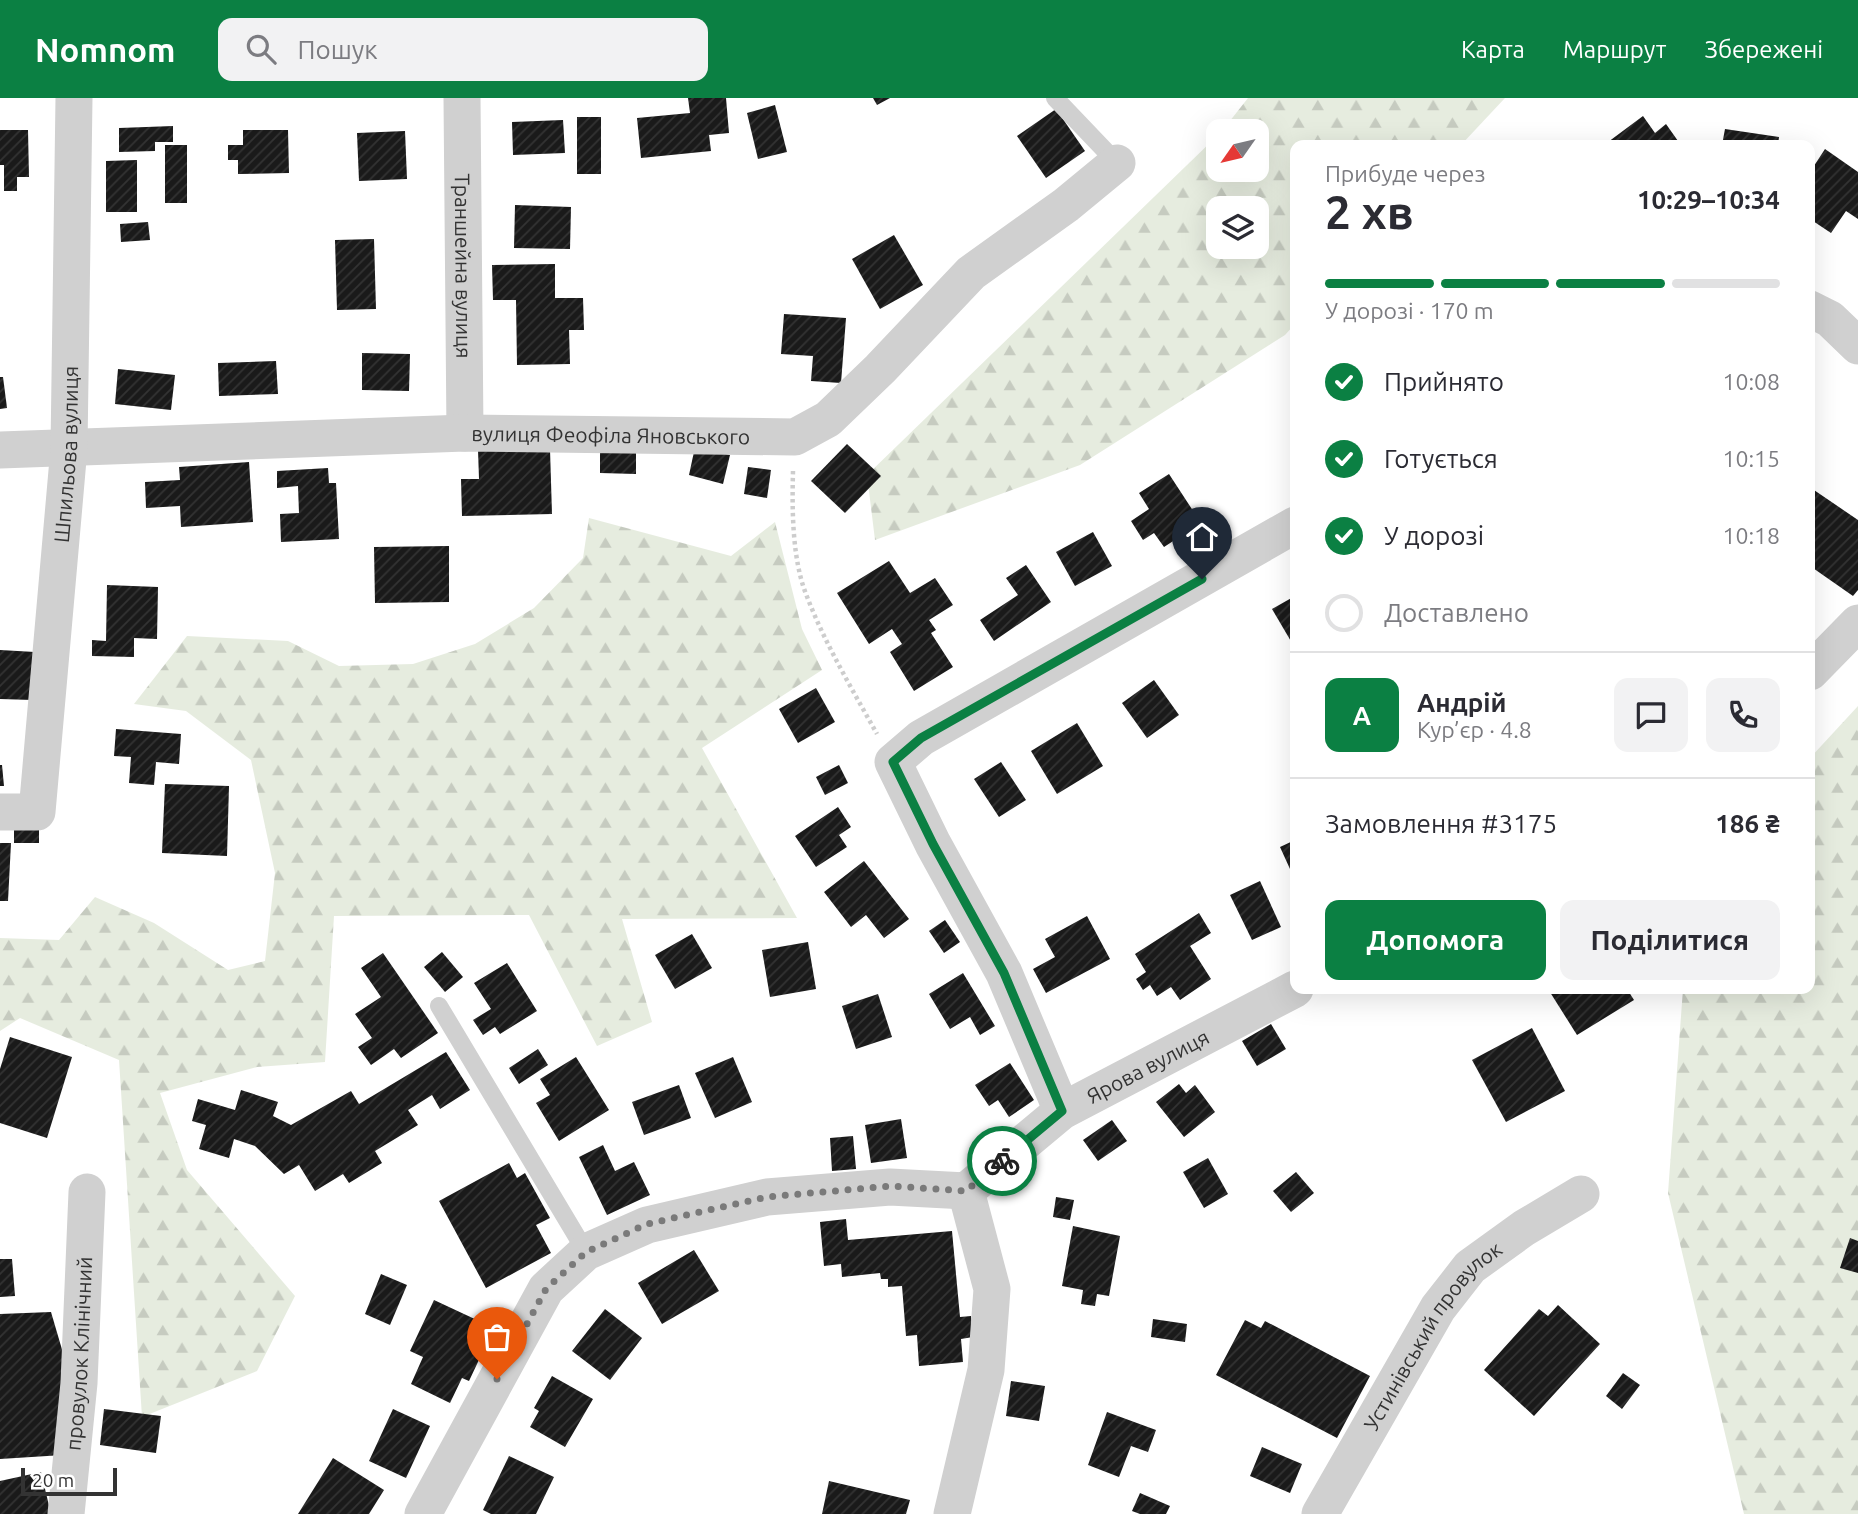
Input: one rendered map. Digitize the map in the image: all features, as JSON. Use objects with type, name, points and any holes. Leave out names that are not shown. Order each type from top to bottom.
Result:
[{"type":"street","name":"Шпильова вулиця","points":[[0,812],[37,812],[69,449],[75,98]]},
{"type":"street","name":"Траншейна вулиця","points":[[462,98],[465,433]]},
{"type":"street","name":"вулиця Феофіла Яновського","points":[[0,450],[465,433],[795,437],[828,419],[880,369],[971,273],[1066,205],[1117,163]]},
{"type":"street","points":[[1820,314],[1858,346]]},
{"type":"street","points":[[1062,1111],[1004,973],[933,844],[893,762],[921,738],[1290,528]]},
{"type":"street","points":[[1815,667],[1858,622]]},
{"type":"street","name":"Ярова вулиця","points":[[966,1191],[1062,1111],[1290,992]]},
{"type":"street","points":[[423,1514],[546,1289],[586,1252],[647,1224],[767,1197],[890,1186],[966,1191],[992,1289],[986,1370],[952,1514]]},
{"type":"street","name":"провулок Клінічний","points":[[66,1514],[79,1383],[87,1192]]},
{"type":"street","name":"Устинівський провулок","points":[[1320,1514],[1438,1308],[1470,1267],[1524,1228],[1581,1194]]},
{"type":"lane","points":[[1055,98],[1117,163]]},
{"type":"lane","points":[[439,1006],[586,1252]]},
{"type":"path","points":[[793,476],[794,539],[805,592],[862,706]]},
{"type":"green space","points":[[1248,98],[1505,98],[1466,140],[1290,140],[1290,330],[1080,465],[875,540],[867,475],[1206,147],[1206,182],[1269,182],[1269,119],[1231,119]]},
{"type":"green space","points":[[589,518],[731,556],[775,522],[802,629],[822,670],[702,748],[797,918],[622,919],[652,1022],[597,1046],[529,915],[334,916],[325,1062],[257,1067],[160,1093],[187,1170],[295,1296],[257,1371],[142,1417],[119,1060],[20,1018],[0,1031],[0,938],[59,940],[95,897],[154,923],[228,970],[265,961],[275,873],[251,760],[186,711],[134,704],[187,636],[288,641],[339,666],[413,664],[475,644],[534,608],[583,558]]},
{"type":"green space","points":[[1858,706],[1858,1514],[1744,1514],[1668,1193],[1683,994],[1815,994],[1815,753]]},
{"type":"building","points":[[688,98],[726,98],[729,133],[709,135],[711,151],[641,158],[637,118],[690,113]]},
{"type":"building","points":[[873,98],[890,98],[877,105]]},
{"type":"building","points":[[775,105],[787,152],[758,159],[747,113]]},
{"type":"building","points":[[1056,109],[1085,151],[1046,178],[1017,136]]},
{"type":"building","points":[[1643,116],[1655,133],[1666,124],[1677,140],[1611,140]]},
{"type":"building","points":[[577,117],[601,117],[601,174],[577,174]]},
{"type":"building","points":[[563,120],[565,153],[513,155],[512,122]]},
{"type":"building","points":[[173,126],[173,142],[155,142],[155,151],[119,152],[119,128]]},
{"type":"building","points":[[1725,129],[1779,137],[1779,140],[1723,140]]},
{"type":"building","points":[[0,130],[28,130],[29,177],[17,177],[17,191],[4,191],[4,165],[0,165]]},
{"type":"building","points":[[243,130],[288,130],[289,173],[238,174],[238,160],[228,160],[228,145],[243,145]]},
{"type":"building","points":[[405,131],[407,179],[359,181],[357,133]]},
{"type":"building","points":[[165,145],[187,145],[187,203],[165,203]]},
{"type":"building","points":[[1825,149],[1858,172],[1858,219],[1846,211],[1831,233],[1815,222],[1815,164]]},
{"type":"building","points":[[137,160],[137,212],[106,212],[106,161]]},
{"type":"building","points":[[515,205],[571,207],[570,249],[514,248]]},
{"type":"building","points":[[148,222],[150,240],[121,242],[120,224]]},
{"type":"building","points":[[894,235],[923,285],[880,309],[852,259]]},
{"type":"building","points":[[374,239],[376,309],[337,310],[335,240]]},
{"type":"building","points":[[555,264],[555,298],[583,298],[584,330],[569,330],[570,364],[517,365],[516,300],[493,300],[492,265]]},
{"type":"building","points":[[784,314],[846,318],[841,383],[811,381],[813,356],[781,354]]},
{"type":"building","points":[[362,353],[410,354],[409,391],[362,390]]},
{"type":"building","points":[[276,361],[278,394],[219,396],[218,363]]},
{"type":"building","points":[[118,369],[175,375],[171,410],[115,404]]},
{"type":"building","points":[[0,377],[3,377],[7,408],[0,409]]},
{"type":"building","points":[[847,444],[881,476],[845,513],[811,481]]},
{"type":"building","points":[[600,447],[636,448],[636,474],[600,473]]},
{"type":"building","points":[[695,447],[730,455],[723,484],[689,475]]},
{"type":"building","points":[[550,449],[552,514],[462,516],[461,479],[479,479],[478,450]]},
{"type":"building","points":[[249,462],[253,522],[181,527],[180,506],[146,508],[145,482],[180,480],[179,467]]},
{"type":"building","points":[[748,467],[771,470],[767,498],[744,494]]},
{"type":"building","points":[[328,468],[329,483],[336,483],[339,539],[281,542],[280,514],[299,513],[298,486],[277,488],[277,471]]},
{"type":"building","points":[[1169,474],[1201,523],[1164,547],[1154,533],[1143,540],[1131,521],[1149,509],[1139,493]]},
{"type":"building","points":[[1815,491],[1858,520],[1858,590],[1853,596],[1815,569]]},
{"type":"building","points":[[1093,532],[1112,566],[1075,586],[1056,552]]},
{"type":"building","points":[[449,546],[449,602],[375,603],[374,547]]},
{"type":"building","points":[[889,561],[910,593],[935,578],[953,605],[929,620],[936,630],[931,633],[953,667],[914,691],[890,652],[902,644],[892,629],[869,644],[837,593]]},
{"type":"building","points":[[1026,565],[1051,602],[994,641],[980,620],[1018,595],[1006,578]]},
{"type":"building","points":[[107,585],[158,587],[157,639],[134,638],[134,657],[92,656],[92,640],[106,641]]},
{"type":"building","points":[[1290,599],[1290,640],[1272,609]]},
{"type":"building","points":[[0,650],[35,652],[32,700],[0,699]]},
{"type":"building","points":[[1154,680],[1179,715],[1147,738],[1122,703]]},
{"type":"building","points":[[816,688],[835,722],[798,743],[779,709]]},
{"type":"building","points":[[1077,723],[1103,766],[1057,794],[1031,751]]},
{"type":"building","points":[[116,729],[181,734],[179,764],[156,762],[154,785],[129,783],[131,757],[114,756]]},
{"type":"building","points":[[1001,762],[1026,800],[999,817],[974,779]]},
{"type":"building","points":[[2,765],[4,786],[0,786]]},
{"type":"building","points":[[839,765],[848,783],[825,795],[816,777]]},
{"type":"building","points":[[165,784],[229,786],[227,856],[162,853]]},
{"type":"building","points":[[838,807],[851,827],[839,835],[847,847],[816,867],[795,836]]},
{"type":"building","points":[[39,826],[39,843],[14,843],[14,827]]},
{"type":"building","points":[[1290,842],[1290,869],[1280,847]]},
{"type":"building","points":[[0,843],[11,843],[8,901],[0,901]]},
{"type":"building","points":[[864,861],[909,919],[884,938],[866,915],[851,927],[824,892]]},
{"type":"building","points":[[1260,881],[1281,927],[1252,940],[1230,895]]},
{"type":"building","points":[[1199,913],[1211,933],[1190,946],[1211,979],[1180,1000],[1171,987],[1157,996],[1150,985],[1143,990],[1136,979],[1146,972],[1135,954]]},
{"type":"building","points":[[1087,916],[1110,959],[1046,993],[1033,969],[1055,957],[1045,939]]},
{"type":"building","points":[[945,920],[960,942],[944,953],[929,931]]},
{"type":"building","points":[[692,934],[712,968],[675,989],[655,955]]},
{"type":"building","points":[[808,942],[816,989],[770,997],[762,950]]},
{"type":"building","points":[[442,952],[463,977],[445,992],[424,967]]},
{"type":"building","points":[[383,953],[438,1033],[401,1058],[394,1049],[371,1065],[358,1047],[372,1038],[355,1014],[381,997],[361,968]]},
{"type":"building","points":[[507,963],[537,1011],[500,1034],[495,1027],[483,1035],[473,1020],[491,1009],[474,983]]},
{"type":"building","points":[[963,973],[995,1026],[980,1035],[970,1017],[950,1029],[929,994]]},
{"type":"building","points":[[878,994],[892,1037],[856,1049],[842,1006]]},
{"type":"building","points":[[1551,994],[1630,994],[1634,1000],[1577,1035]]},
{"type":"building","points":[[1271,1024],[1286,1049],[1257,1066],[1242,1041]]},
{"type":"building","points":[[1532,1028],[1565,1091],[1506,1122],[1472,1060]]},
{"type":"building","points":[[10,1037],[72,1057],[47,1138],[0,1123],[0,1069]]},
{"type":"building","points":[[538,1049],[548,1065],[519,1084],[509,1068]]},
{"type":"building","points":[[446,1052],[470,1090],[440,1109],[432,1095],[408,1110],[418,1125],[375,1151],[382,1163],[349,1183],[343,1174],[315,1191],[299,1165],[284,1174],[255,1146],[234,1139],[229,1158],[199,1149],[206,1125],[192,1121],[198,1099],[235,1110],[241,1090],[278,1102],[273,1116],[291,1125],[351,1091],[359,1104]]},
{"type":"building","points":[[576,1057],[609,1110],[559,1141],[536,1103],[550,1095],[540,1079]]},
{"type":"building","points":[[733,1057],[752,1102],[715,1118],[695,1073]]},
{"type":"building","points":[[1010,1063],[1034,1100],[1009,1117],[998,1100],[989,1106],[975,1085]]},
{"type":"building","points":[[1179,1084],[1186,1093],[1195,1085],[1215,1112],[1184,1137],[1156,1102]]},
{"type":"building","points":[[679,1085],[691,1118],[644,1135],[632,1102]]},
{"type":"building","points":[[901,1119],[907,1158],[871,1163],[865,1125]]},
{"type":"building","points":[[1112,1120],[1127,1141],[1098,1161],[1083,1140]]},
{"type":"building","points":[[853,1136],[856,1169],[832,1171],[830,1138]]},
{"type":"building","points":[[603,1145],[615,1171],[634,1162],[650,1195],[607,1215],[579,1157]]},
{"type":"building","points":[[1208,1158],[1228,1194],[1204,1208],[1183,1172]]},
{"type":"building","points":[[509,1163],[517,1178],[525,1173],[550,1218],[536,1225],[551,1253],[486,1288],[439,1201]]},
{"type":"building","points":[[1296,1172],[1314,1193],[1291,1212],[1273,1191]]},
{"type":"building","points":[[1056,1197],[1074,1200],[1070,1220],[1053,1217]]},
{"type":"building","points":[[846,1219],[848,1240],[952,1231],[960,1317],[971,1316],[973,1337],[961,1339],[963,1362],[919,1366],[917,1335],[906,1336],[902,1286],[888,1287],[888,1279],[881,1279],[880,1273],[842,1277],[841,1264],[824,1266],[820,1222]]},
{"type":"building","points":[[1073,1226],[1120,1236],[1109,1296],[1097,1294],[1095,1306],[1081,1304],[1083,1290],[1062,1286]]},
{"type":"building","points":[[1850,1238],[1858,1241],[1858,1273],[1840,1268]]},
{"type":"building","points":[[694,1250],[719,1291],[662,1324],[638,1283]]},
{"type":"building","points":[[0,1259],[12,1259],[15,1296],[0,1297]]},
{"type":"building","points":[[381,1274],[407,1285],[390,1325],[365,1314]]},
{"type":"building","points":[[434,1300],[494,1328],[469,1381],[462,1378],[450,1403],[411,1384],[423,1357],[410,1351]]},
{"type":"building","points":[[1558,1305],[1600,1344],[1534,1416],[1484,1370],[1539,1309],[1548,1316]]},
{"type":"building","points":[[605,1309],[642,1338],[610,1380],[572,1351]]},
{"type":"building","points":[[51,1312],[73,1387],[63,1455],[0,1459],[0,1314]]},
{"type":"building","points":[[1153,1319],[1187,1324],[1185,1342],[1151,1337]]},
{"type":"building","points":[[1245,1320],[1261,1328],[1265,1321],[1370,1376],[1337,1438],[1216,1375]]},
{"type":"building","points":[[1623,1373],[1640,1385],[1622,1409],[1606,1396]]},
{"type":"building","points":[[552,1376],[593,1399],[565,1447],[530,1427],[539,1411],[534,1408]]},
{"type":"building","points":[[1011,1381],[1045,1386],[1039,1421],[1006,1416]]},
{"type":"building","points":[[104,1409],[161,1416],[156,1453],[100,1445]]},
{"type":"building","points":[[393,1409],[430,1426],[406,1478],[369,1461]]},
{"type":"building","points":[[1107,1412],[1156,1430],[1148,1452],[1131,1446],[1119,1477],[1088,1465]]},
{"type":"building","points":[[1262,1447],[1302,1464],[1290,1493],[1250,1476]]},
{"type":"building","points":[[509,1456],[554,1477],[536,1514],[491,1514],[483,1510]]},
{"type":"building","points":[[333,1458],[384,1490],[369,1514],[298,1514]]},
{"type":"building","points":[[41,1472],[51,1514],[0,1514],[0,1481]]},
{"type":"building","points":[[829,1481],[910,1500],[906,1514],[822,1514]]},
{"type":"building","points":[[1140,1493],[1170,1506],[1166,1514],[1140,1514],[1132,1511]]},
{"type":"way so far","points":[[497,1379],[546,1289],[586,1252],[647,1224],[767,1197],[890,1186],[966,1191],[1002,1161]]},
{"type":"route","points":[[1002,1161],[1062,1111],[1004,973],[933,844],[893,762],[921,738],[1202,579]]}]
